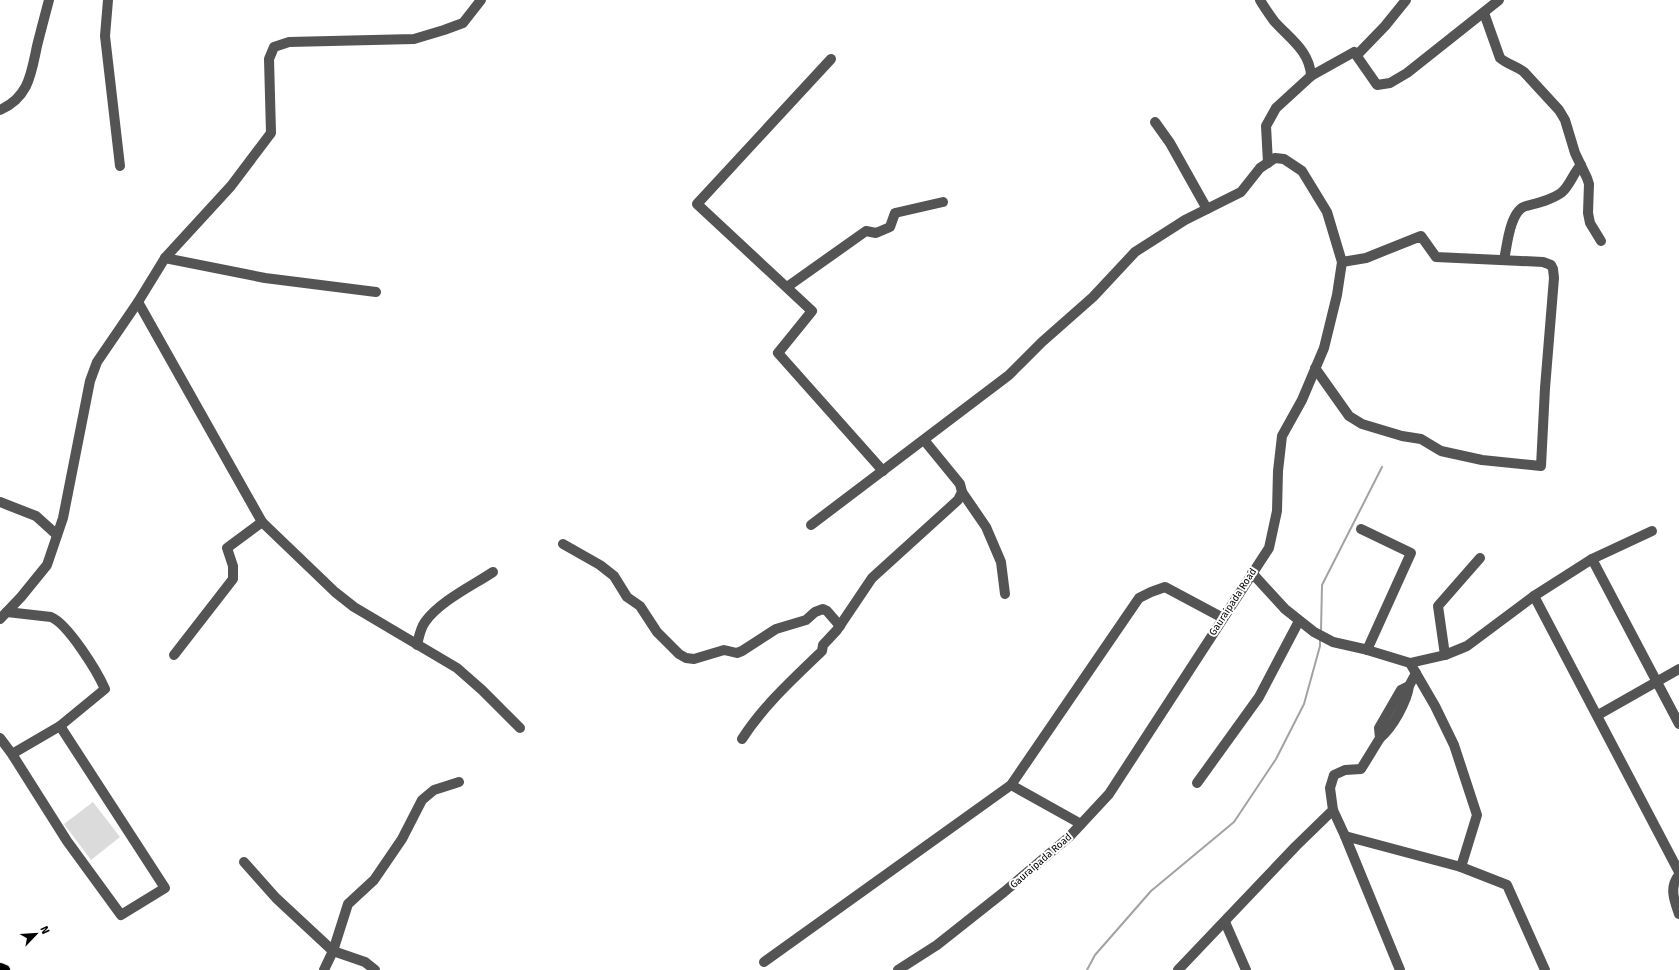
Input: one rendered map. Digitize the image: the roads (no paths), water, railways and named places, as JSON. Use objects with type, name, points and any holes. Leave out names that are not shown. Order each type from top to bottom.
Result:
[{"type":"main road","points":[[0,968],[5,970]]},
{"type":"street","points":[[0,110],[7,107],[20,96],[27,86],[33,71],[49,0]]},
{"type":"street","points":[[108,0],[105,36],[120,166]]},
{"type":"street","points":[[3,615],[21,597],[47,565],[63,518],[90,381],[97,362],[138,302],[165,258],[231,186],[271,133],[269,59],[274,47],[289,42],[414,39],[444,30],[463,22],[481,0]]},
{"type":"street","points":[[1260,0],[1274,20],[1293,39],[1307,57],[1310,76]]},
{"type":"street","points":[[1357,55],[1385,26],[1406,0]]},
{"type":"street","points":[[811,525],[1009,375],[1042,342],[1093,297],[1135,252],[1185,220],[1241,192],[1260,168],[1268,163],[1266,126],[1276,108],[1310,76],[1354,52],[1377,85],[1390,83],[1407,73],[1499,0]]},
{"type":"street","points":[[1484,12],[1500,58],[1504,62],[1518,67],[1524,72],[1562,115],[1575,153],[1589,184],[1588,213],[1590,223],[1601,242]]},
{"type":"street","points":[[831,59],[697,204],[812,311],[778,353],[883,471]]},
{"type":"street","points":[[1155,122],[1170,143],[1207,209]]},
{"type":"street","name":"Gauraipada Road","points":[[898,970],[937,945],[1004,892],[1069,837],[1109,794],[1269,548],[1277,511],[1278,471],[1282,436],[1302,400],[1324,348],[1337,295],[1342,262],[1327,212],[1302,171],[1284,159],[1275,158],[1268,163]]},
{"type":"street","points":[[1504,260],[1511,226],[1517,211],[1525,206],[1542,202],[1562,192],[1581,165]]},
{"type":"street","points":[[786,287],[866,231],[876,233],[890,227],[894,213],[943,202]]},
{"type":"street","points":[[1315,368],[1349,416],[1362,424],[1402,436],[1421,439],[1442,451],[1482,460],[1541,466],[1554,278],[1553,269],[1550,265],[1543,262],[1436,257],[1421,236],[1366,258],[1342,262]]},
{"type":"street","points":[[165,258],[265,278],[376,292]]},
{"type":"street","points":[[138,302],[262,522],[335,592],[354,607],[457,668],[482,690],[520,728]]},
{"type":"street","points":[[924,440],[960,484],[962,492],[986,527],[1001,562],[1005,594]]},
{"type":"street","points":[[742,739],[769,702],[822,651],[823,646],[840,626],[872,578],[958,500],[962,492]]},
{"type":"street","points":[[0,502],[36,516],[57,535]]},
{"type":"street","points":[[174,655],[233,579],[232,566],[227,548],[262,522]]},
{"type":"street","points":[[1361,529],[1411,554],[1367,650]]},
{"type":"street","points":[[1252,573],[1299,621],[1314,632],[1333,642],[1367,650],[1410,663],[1445,655],[1467,646],[1534,596],[1592,559],[1652,531]]},
{"type":"street","points":[[563,544],[600,565],[614,576],[627,597],[640,606],[657,632],[679,654],[686,658],[694,659],[724,650],[736,653],[742,652],[776,629],[806,620],[815,612],[823,609],[828,611],[840,626]]},
{"type":"street","points":[[1445,655],[1438,606],[1480,558]]},
{"type":"street","points":[[1592,559],[1679,724]]},
{"type":"street","points":[[417,645],[425,622],[439,607],[493,572]]},
{"type":"street","points":[[764,962],[1010,785],[1139,598],[1151,592],[1165,588],[1223,618]]},
{"type":"street","points":[[1534,596],[1598,715],[1679,873],[1672,888],[1679,914]]},
{"type":"street","points":[[3,615],[57,620],[69,632],[105,689],[60,726],[12,754]]},
{"type":"street","points":[[1197,783],[1259,697],[1299,621]]},
{"type":"street","points":[[1410,663],[1435,706],[1454,745],[1477,815],[1461,867]]},
{"type":"street","points":[[1598,715],[1679,669]]},
{"type":"street","points":[[1400,970],[1333,810],[1330,788],[1334,775],[1345,770],[1361,769],[1380,738],[1379,728],[1401,690],[1409,686],[1416,673]]},
{"type":"street","points":[[0,738],[12,754],[67,841],[121,915],[165,888],[60,726]]},
{"type":"street","points":[[324,970],[333,951],[348,904],[374,880],[402,838],[422,800],[434,790],[458,782]]},
{"type":"street","points":[[1010,785],[1081,824]]},
{"type":"street","points":[[1178,970],[1296,846],[1333,810]]},
{"type":"street","points":[[1344,836],[1461,867],[1507,885],[1545,970]]},
{"type":"street","points":[[244,862],[276,898],[333,951],[365,962],[375,970]]},
{"type":"street","points":[[1225,922],[1246,970]]},
{"type":"waterway","points":[[1321,631],[1322,585],[1382,467]]},
{"type":"waterway","points":[[1087,970],[1095,955],[1151,891],[1234,822],[1276,759],[1304,704],[1320,646],[1320,639]]}]
